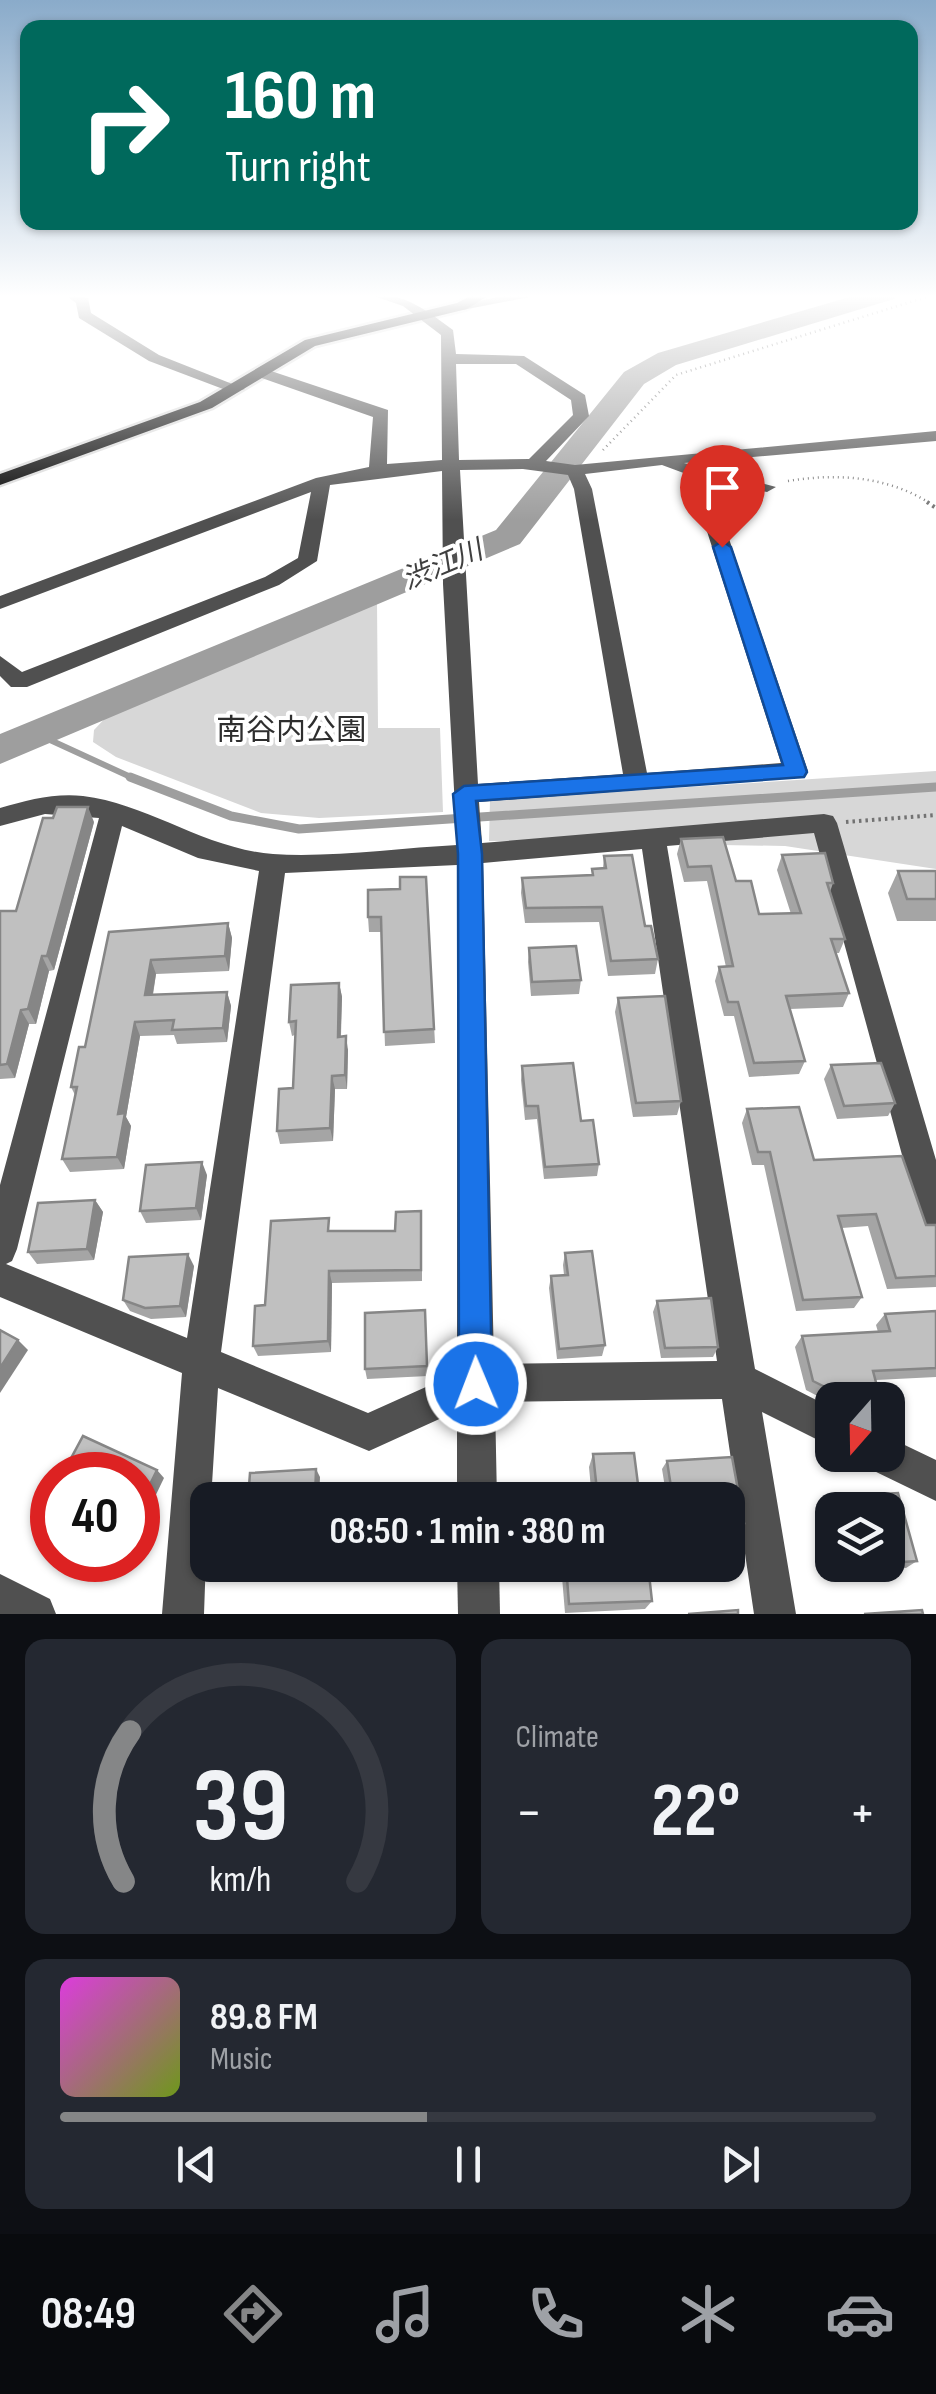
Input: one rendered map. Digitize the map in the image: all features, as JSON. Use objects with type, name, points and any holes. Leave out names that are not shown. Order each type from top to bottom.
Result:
[{"type":"main road","points":[[0,480],[206,405],[268,369]]},
{"type":"street","points":[[186,369],[238,388]]},
{"type":"street","points":[[448,369],[453,584],[469,846],[477,1482]]},
{"type":"street","points":[[536,369],[580,398],[580,416],[542,465]]},
{"type":"street","points":[[262,373],[382,414],[378,469]]},
{"type":"street","points":[[3,598],[322,482],[378,469],[542,465],[584,469],[936,436]]},
{"type":"street","points":[[658,461],[767,487]]},
{"type":"street","points":[[584,469],[583,489],[636,781]]},
{"type":"street","points":[[464,797],[636,781],[796,772],[697,472]]},
{"type":"street","points":[[0,664],[19,682],[272,581],[307,561],[322,482]]},
{"type":"street","points":[[0,816],[45,804],[82,805],[113,812],[207,851],[273,864],[469,846],[824,823],[936,1217]]},
{"type":"street","points":[[0,1249],[113,812]]},
{"type":"street","points":[[653,837],[775,1614]]},
{"type":"street","points":[[183,1614],[201,1365],[273,864]]},
{"type":"street","points":[[0,1279],[369,1432],[476,1384],[738,1380],[815,1419]]},
{"type":"street","points":[[905,1466],[936,1482]]},
{"type":"street","points":[[478,1582],[478,1614]]},
{"type":"street","points":[[0,1595],[35,1614]]},
{"type":"path","points":[[584,469],[676,375],[694,369]]},
{"type":"path","points":[[767,487],[792,479],[864,478],[894,486],[936,508]]},
{"type":"path","points":[[835,821],[876,823],[936,816]]},
{"type":"green space","name":"南谷内公園","points":[[377,602],[378,728],[440,728],[443,812],[319,818],[261,813],[116,757],[93,742],[94,730],[110,713]]},
{"type":"green space","points":[[936,771],[936,869],[785,846],[489,841],[490,800]]},
{"type":"building","points":[[57,807],[88,807],[47,956],[42,956],[28,1009],[21,1010],[7,1064],[0,1065],[0,911],[16,911],[43,818],[53,818]]},
{"type":"building","points":[[723,837],[736,881],[751,881],[759,914],[801,913],[782,855],[825,853],[833,883],[827,883],[845,939],[831,939],[849,993],[786,996],[805,1061],[754,1063],[738,1002],[728,1002],[719,967],[733,966],[711,866],[688,867],[681,839]]},
{"type":"building","points":[[632,855],[645,926],[651,926],[658,959],[611,961],[602,907],[526,908],[522,878],[593,875],[592,869],[606,868],[604,856]]},
{"type":"building","points":[[898,871],[936,871],[936,899],[907,899]]},
{"type":"building","points":[[400,877],[426,877],[434,1029],[384,1032],[381,917],[368,917],[368,890],[400,889]]},
{"type":"building","points":[[228,923],[225,956],[151,960],[145,995],[227,992],[223,1028],[172,1030],[174,1020],[135,1022],[118,1114],[125,1113],[117,1157],[62,1159],[77,1087],[71,1087],[79,1047],[85,1047],[109,932]]},
{"type":"building","points":[[576,946],[581,980],[532,982],[529,948]]},
{"type":"building","points":[[339,983],[338,1037],[346,1036],[345,1075],[332,1076],[330,1128],[277,1131],[279,1089],[293,1088],[296,1021],[289,1022],[291,985]]},
{"type":"building","points":[[665,996],[681,1101],[636,1103],[618,998]]},
{"type":"building","points":[[573,1063],[581,1121],[593,1120],[599,1164],[545,1167],[538,1106],[526,1106],[522,1066]]},
{"type":"building","points":[[881,1063],[895,1103],[844,1106],[831,1065]]},
{"type":"building","points":[[799,1107],[814,1160],[902,1156],[926,1225],[936,1225],[936,1276],[896,1278],[876,1214],[838,1216],[862,1297],[803,1300],[770,1152],[758,1152],[747,1109]]},
{"type":"building","points":[[202,1162],[196,1208],[140,1211],[146,1165]]},
{"type":"building","points":[[95,1200],[87,1249],[28,1252],[38,1203]]},
{"type":"building","points":[[421,1211],[421,1270],[329,1271],[328,1341],[253,1346],[255,1306],[265,1305],[271,1221],[329,1218],[328,1231],[395,1231],[396,1212]]},
{"type":"building","points":[[592,1251],[605,1345],[559,1349],[551,1276],[568,1275],[565,1253]]},
{"type":"building","points":[[188,1254],[180,1306],[145,1308],[123,1300],[129,1257]]},
{"type":"building","points":[[711,1298],[718,1347],[665,1348],[657,1301]]},
{"type":"building","points":[[425,1310],[427,1366],[365,1369],[365,1313]]},
{"type":"building","points":[[936,1311],[936,1368],[873,1371],[876,1382],[813,1381],[802,1336],[890,1331],[885,1314]]},
{"type":"building","points":[[0,1330],[18,1340],[0,1368]]},
{"type":"building","points":[[83,1436],[118,1452],[74,1452]]},
{"type":"building","points":[[634,1453],[638,1482],[596,1482],[593,1454]]},
{"type":"building","points":[[732,1457],[737,1482],[670,1482],[667,1461]]},
{"type":"building","points":[[316,1469],[316,1482],[249,1482],[250,1473]]},
{"type":"building","points":[[905,1518],[917,1561],[905,1562]]},
{"type":"building","points":[[567,1582],[650,1582],[652,1601],[569,1604]]},
{"type":"building","points":[[738,1610],[738,1614],[688,1614]]},
{"type":"building","points":[[922,1610],[923,1614],[864,1614]]},
{"type":"waterway","name":"渋江川","points":[[0,750],[508,537],[634,378],[649,369]]},
{"type":"waterway","points":[[37,734],[134,779]]},
{"type":"waterway","points":[[130,777],[134,779]]},
{"type":"waterway","points":[[134,779],[231,816],[299,829],[936,787]]},
{"type":"route","points":[[476,1384],[470,854],[464,794],[796,772],[722,547]]}]
